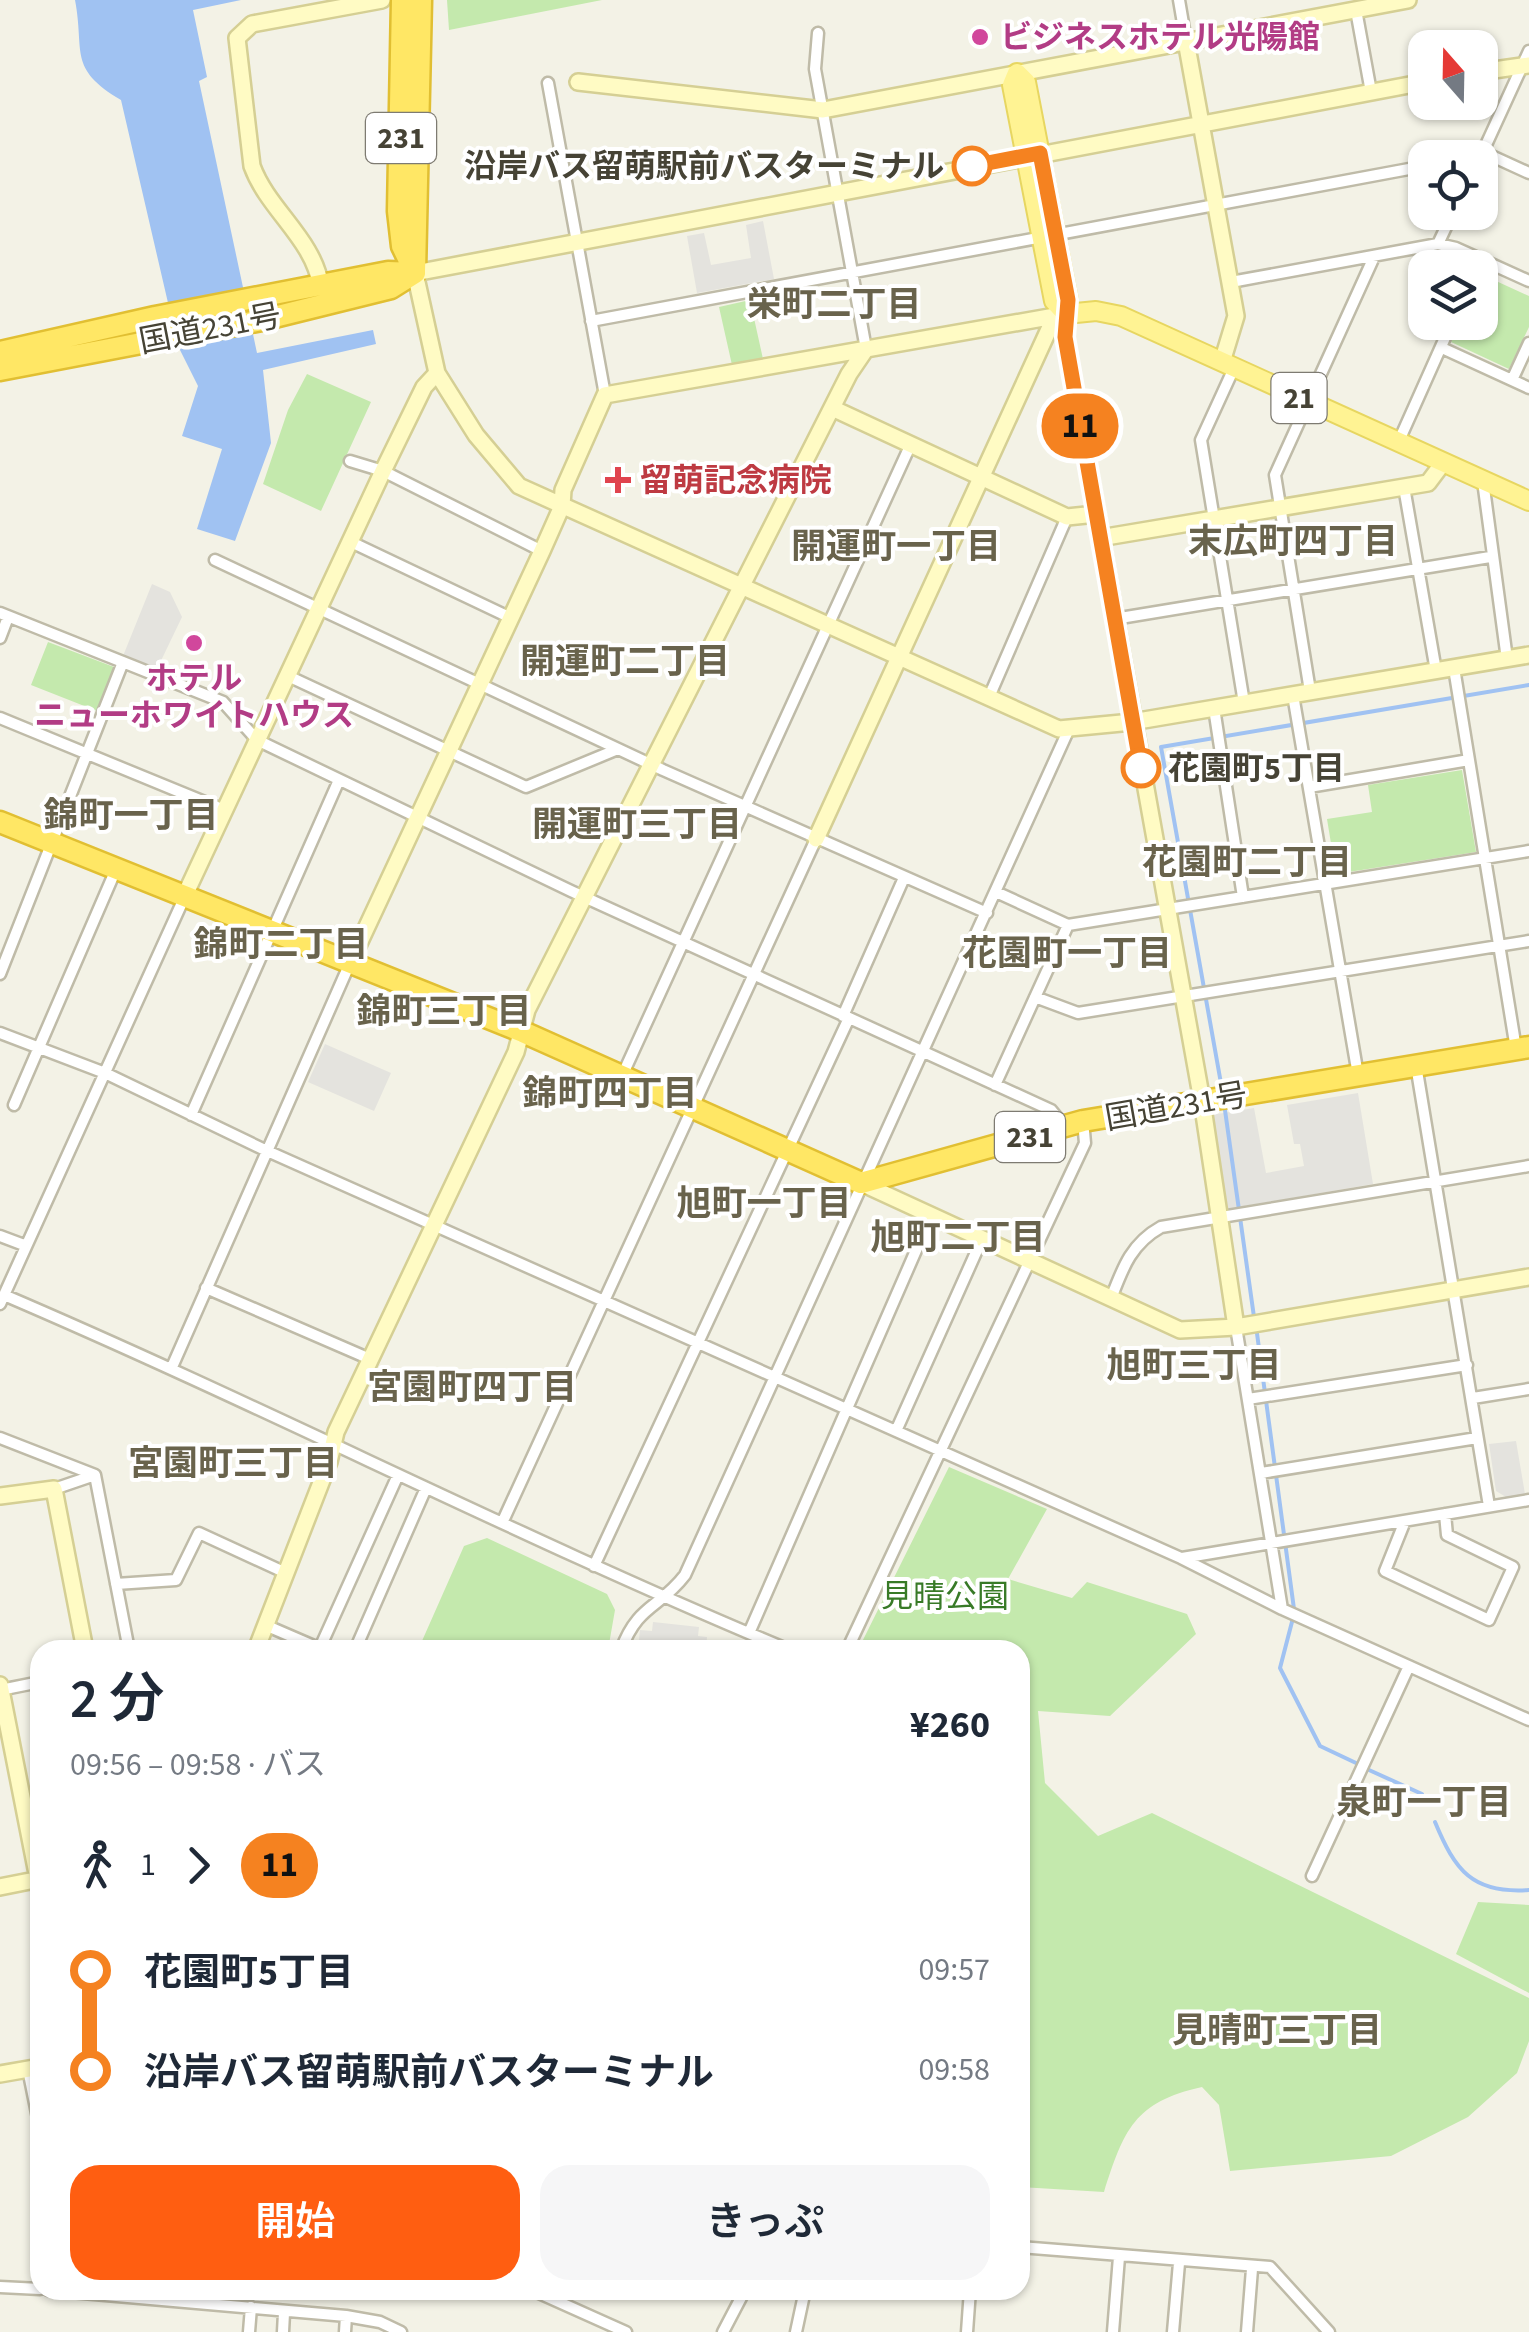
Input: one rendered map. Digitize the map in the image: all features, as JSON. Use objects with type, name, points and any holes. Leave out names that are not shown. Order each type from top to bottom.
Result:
[{"type":"highway","name":"231","points":[[402,0],[398,211],[402,246],[415,273]]},
{"type":"highway","name":"231","points":[[415,273],[421,0]]},
{"type":"highway","name":"国道231号","points":[[0,370],[256,298],[388,272],[415,273]]},
{"type":"highway","name":"国道231号","points":[[0,352],[157,327],[262,320],[391,288],[415,273]]},
{"type":"highway","points":[[1,827],[116,867],[523,1032],[861,1183]]},
{"type":"highway","name":"国道231号","points":[[861,1183],[1074,1124],[1522,1048]]},
{"type":"main road","points":[[1017,73],[1026,82],[1033,154],[1048,236],[1068,300],[1060,315]]},
{"type":"main road","name":"21","points":[[1060,315],[1096,311],[1122,316],[1529,501]]},
{"type":"street","points":[[321,287],[311,254],[258,183],[252,166],[237,38],[252,24],[382,0]]},
{"type":"street","points":[[1179,0],[1235,329],[1228,365],[1201,440],[1244,702]]},
{"type":"street","points":[[578,82],[822,110],[1408,0]]},
{"type":"street","points":[[1356,10],[1371,92]]},
{"type":"street","points":[[260,1640],[333,1445],[523,1032],[527,1010],[832,408],[866,349],[815,70],[818,33]]},
{"type":"street","points":[[1498,67],[1527,60]]},
{"type":"street","points":[[1487,140],[1527,60]]},
{"type":"street","points":[[172,1367],[265,1150],[542,551],[562,506],[563,490],[605,395],[548,83]]},
{"type":"street","points":[[1408,85],[415,273],[437,372],[476,435],[520,486],[1068,731],[1529,655]]},
{"type":"street","points":[[1498,162],[1529,172]]},
{"type":"street","points":[[591,321],[1408,169]]},
{"type":"street","points":[[1438,244],[1445,230]]},
{"type":"street","points":[[1230,282],[1438,244],[1450,250]]},
{"type":"street","points":[[1358,1075],[1309,786],[1295,589],[1274,474],[1374,257]]},
{"type":"street","points":[[1498,270],[1529,281]]},
{"type":"street","points":[[605,395],[1060,315]]},
{"type":"street","points":[[502,1523],[755,976],[978,478],[1060,315]]},
{"type":"street","points":[[1060,315],[1202,1101],[1282,1609]]},
{"type":"street","points":[[1398,443],[1445,340]]},
{"type":"street","points":[[1512,380],[1529,343]]},
{"type":"street","points":[[1442,348],[1529,388]]},
{"type":"street","points":[[437,372],[424,387],[318,608],[2,1299],[172,1367],[662,1598],[765,1640]]},
{"type":"street","points":[[832,408],[1067,517],[1096,514]]},
{"type":"street","points":[[622,1076],[748,808],[910,446]]},
{"type":"street","points":[[350,460],[383,471],[542,551]]},
{"type":"street","points":[[1100,538],[1428,483],[1443,462]]},
{"type":"street","points":[[1483,481],[1490,557],[1508,659]]},
{"type":"street","points":[[1404,487],[1436,670]]},
{"type":"street","points":[[989,697],[1067,517]]},
{"type":"street","points":[[351,542],[511,618]]},
{"type":"street","points":[[1114,619],[1490,557]]},
{"type":"street","points":[[215,560],[903,880],[986,913]]},
{"type":"street","points":[[0,638],[4,615],[223,702],[257,740],[1074,1124],[1085,1143],[943,1453],[852,1640]]},
{"type":"street","points":[[0,974],[123,662]]},
{"type":"street","points":[[1454,668],[1499,946],[1522,1048]]},
{"type":"street","points":[[288,676],[526,787],[618,749]]},
{"type":"street","points":[[1214,708],[1242,897]]},
{"type":"street","points":[[0,718],[224,810]]},
{"type":"street","points":[[626,1640],[640,1613],[685,1575],[1068,731]]},
{"type":"street","points":[[1309,786],[1468,760]]},
{"type":"street","points":[[192,1115],[339,780]]},
{"type":"street","points":[[996,892],[1068,926],[1529,851]]},
{"type":"street","points":[[14,1105],[116,867]]},
{"type":"street","points":[[594,1566],[846,1017],[903,880]]},
{"type":"street","points":[[995,1085],[1068,926]]},
{"type":"street","points":[[1036,997],[1078,1013],[1529,941]]},
{"type":"street","points":[[0,1033],[104,1073],[265,1150],[1182,1558],[1282,1609],[1529,1720]]},
{"type":"street","points":[[1416,1066],[1489,1506]]},
{"type":"street","points":[[1112,1296],[1125,1261],[1150,1234],[1218,1216],[1529,1166]]},
{"type":"street","points":[[861,1183],[1180,1330],[1236,1327],[1529,1277]]},
{"type":"street","points":[[749,1633],[844,1407],[931,1216]]},
{"type":"street","points":[[0,1236],[24,1245]]},
{"type":"street","points":[[896,1431],[982,1239]]},
{"type":"street","points":[[206,1288],[370,1358]]},
{"type":"street","points":[[1248,1399],[1467,1364]]},
{"type":"street","points":[[1473,1398],[1529,1390]]},
{"type":"street","points":[[0,1438],[95,1475]]},
{"type":"street","points":[[1260,1473],[1477,1438]]},
{"type":"street","points":[[0,1496],[54,1489],[95,1475]]},
{"type":"street","points":[[95,1475],[127,1640]]},
{"type":"street","points":[[325,1640],[398,1475]]},
{"type":"street","points":[[359,1640],[426,1488]]},
{"type":"street","points":[[54,1489],[83,1640]]},
{"type":"street","points":[[1182,1558],[1529,1500]]},
{"type":"street","points":[[1406,1521],[1385,1571],[1489,1620],[1513,1566],[1447,1535],[1445,1514]]},
{"type":"street","points":[[116,1584],[176,1580],[199,1533],[286,1573]]},
{"type":"street","points":[[265,1625],[300,1640]]},
{"type":"street","points":[[1312,1876],[1409,1666]]},
{"type":"street","points":[[30,1684],[0,1688],[30,1838]]},
{"type":"street","points":[[0,1887],[30,1884]]},
{"type":"street","points":[[0,2074],[30,2069]]},
{"type":"street","points":[[1030,2249],[1252,2269],[1270,2267],[1324,2330]]},
{"type":"street","points":[[1113,2332],[1118,2256]]},
{"type":"street","points":[[1173,2332],[1180,2263]]},
{"type":"street","points":[[1247,2332],[1252,2269]]},
{"type":"street","points":[[0,2287],[30,2289]]},
{"type":"street","points":[[174,2300],[346,2316],[401,2332]]},
{"type":"street","points":[[556,2300],[621,2331]]},
{"type":"street","points":[[724,2332],[740,2300]]},
{"type":"street","points":[[796,2332],[803,2300]]},
{"type":"street","points":[[967,2332],[969,2300]]},
{"type":"street","points":[[250,2332],[251,2307]]},
{"type":"street","points":[[283,2332],[284,2313]]},
{"type":"street","points":[[345,2332],[346,2316]]},
{"type":"green space","points":[[447,0],[602,0],[449,30]]},
{"type":"green space","points":[[1498,282],[1529,296],[1529,327],[1509,369],[1451,342],[1498,340]]},
{"type":"green space","points":[[750,300],[763,359],[732,365],[719,307]]},
{"type":"green space","points":[[307,374],[371,402],[321,511],[263,484],[288,410]]},
{"type":"green space","points":[[48,642],[114,667],[97,711],[31,685]]},
{"type":"green space","points":[[1462,770],[1476,852],[1336,874],[1327,819],[1372,812],[1368,785]]},
{"type":"green space","name":"見晴公園","points":[[949,1467],[1047,1509],[1008,1579],[1072,1598],[1087,1582],[1187,1614],[1196,1634],[1110,1716],[1038,1711],[1045,1783],[1098,1836],[1152,1813],[1529,1998],[1529,2041],[1517,2073],[1468,2117],[1391,2156],[1230,2171],[1219,2105],[1202,2087],[1179,2093],[1146,2110],[1126,2135],[1104,2192],[1030,2188],[1030,1640],[863,1640]]},
{"type":"green space","points":[[487,1538],[607,1594],[615,1610],[610,1640],[422,1640],[464,1546]]},
{"type":"green space","points":[[1478,1902],[1529,1905],[1529,1993],[1456,1954]]},
{"type":"shaded area","points":[[763,221],[774,279],[697,293],[687,236],[704,233],[711,265],[751,258],[746,225]]},
{"type":"shaded area","points":[[152,584],[170,592],[182,617],[157,669],[123,656]]},
{"type":"shaded area","points":[[325,1044],[391,1073],[374,1111],[308,1082]]},
{"type":"shaded area","points":[[1358,1093],[1373,1184],[1227,1209],[1211,1115],[1254,1108],[1266,1173],[1304,1166],[1300,1144],[1294,1144],[1287,1105]]},
{"type":"shaded area","points":[[1516,1441],[1525,1494],[1506,1497],[1496,1491],[1489,1444]]},
{"type":"shaded area","points":[[653,1622],[699,1627],[698,1636],[707,1640],[639,1640],[640,1630],[652,1631]]},
{"type":"water","points":[[75,0],[241,0],[193,10],[207,77],[199,81],[257,353],[373,330],[376,344],[263,370],[271,443],[235,541],[197,529],[222,449],[182,436],[198,386],[178,346],[121,100],[104,89],[85,68]]},
{"type":"waterway","points":[[1222,1089],[1161,747],[1529,685]]},
{"type":"waterway","points":[[1224,1103],[1254,1317]]},
{"type":"waterway","points":[[1256,1326],[1294,1609]]},
{"type":"waterway","points":[[1293,1618],[1280,1668],[1320,1746],[1356,1763]]},
{"type":"waterway","points":[[1369,1770],[1422,1794]]},
{"type":"waterway","points":[[1435,1822],[1450,1853],[1468,1876],[1493,1888],[1529,1890]]},
{"type":"bus line","name":"11","points":[[972,166],[1040,153],[1068,300],[1065,337],[1141,768]]},
{"type":"place","name":"ビジネスホテル光陽館","points":[[980,37]]},
{"type":"place","name":"沿岸バス留萌駅前バスターミナル","points":[[972,166]]},
{"type":"place","name":"留萌記念病院","points":[[618,480]]},
{"type":"place","name":"ホテル ニューホワイトハウス","points":[[194,643]]},
{"type":"place","name":"花園町5丁目","points":[[1141,768]]},
{"type":"district","name":"栄町二丁目","points":[[834,304]]},
{"type":"district","name":"末広町四丁目","points":[[1293,541]]},
{"type":"district","name":"開運町一丁目","points":[[896,546]]},
{"type":"district","name":"開運町二丁目","points":[[625,661]]},
{"type":"district","name":"錦町一丁目","points":[[131,815]]},
{"type":"district","name":"開運町三丁目","points":[[637,824]]},
{"type":"district","name":"花園町二丁目","points":[[1247,862]]},
{"type":"district","name":"錦町二丁目","points":[[281,944]]},
{"type":"district","name":"花園町一丁目","points":[[1067,953]]},
{"type":"district","name":"錦町三丁目","points":[[444,1011]]},
{"type":"district","name":"錦町四丁目","points":[[610,1093]]},
{"type":"district","name":"旭町一丁目","points":[[764,1203]]},
{"type":"district","name":"旭町二丁目","points":[[958,1237]]},
{"type":"district","name":"旭町三丁目","points":[[1194,1365]]},
{"type":"district","name":"宮園町四丁目","points":[[472,1387]]},
{"type":"district","name":"宮園町三丁目","points":[[233,1463]]},
{"type":"district","name":"泉町一丁目","points":[[1424,1802]]},
{"type":"district","name":"見晴町三丁目","points":[[1277,2030]]}]
